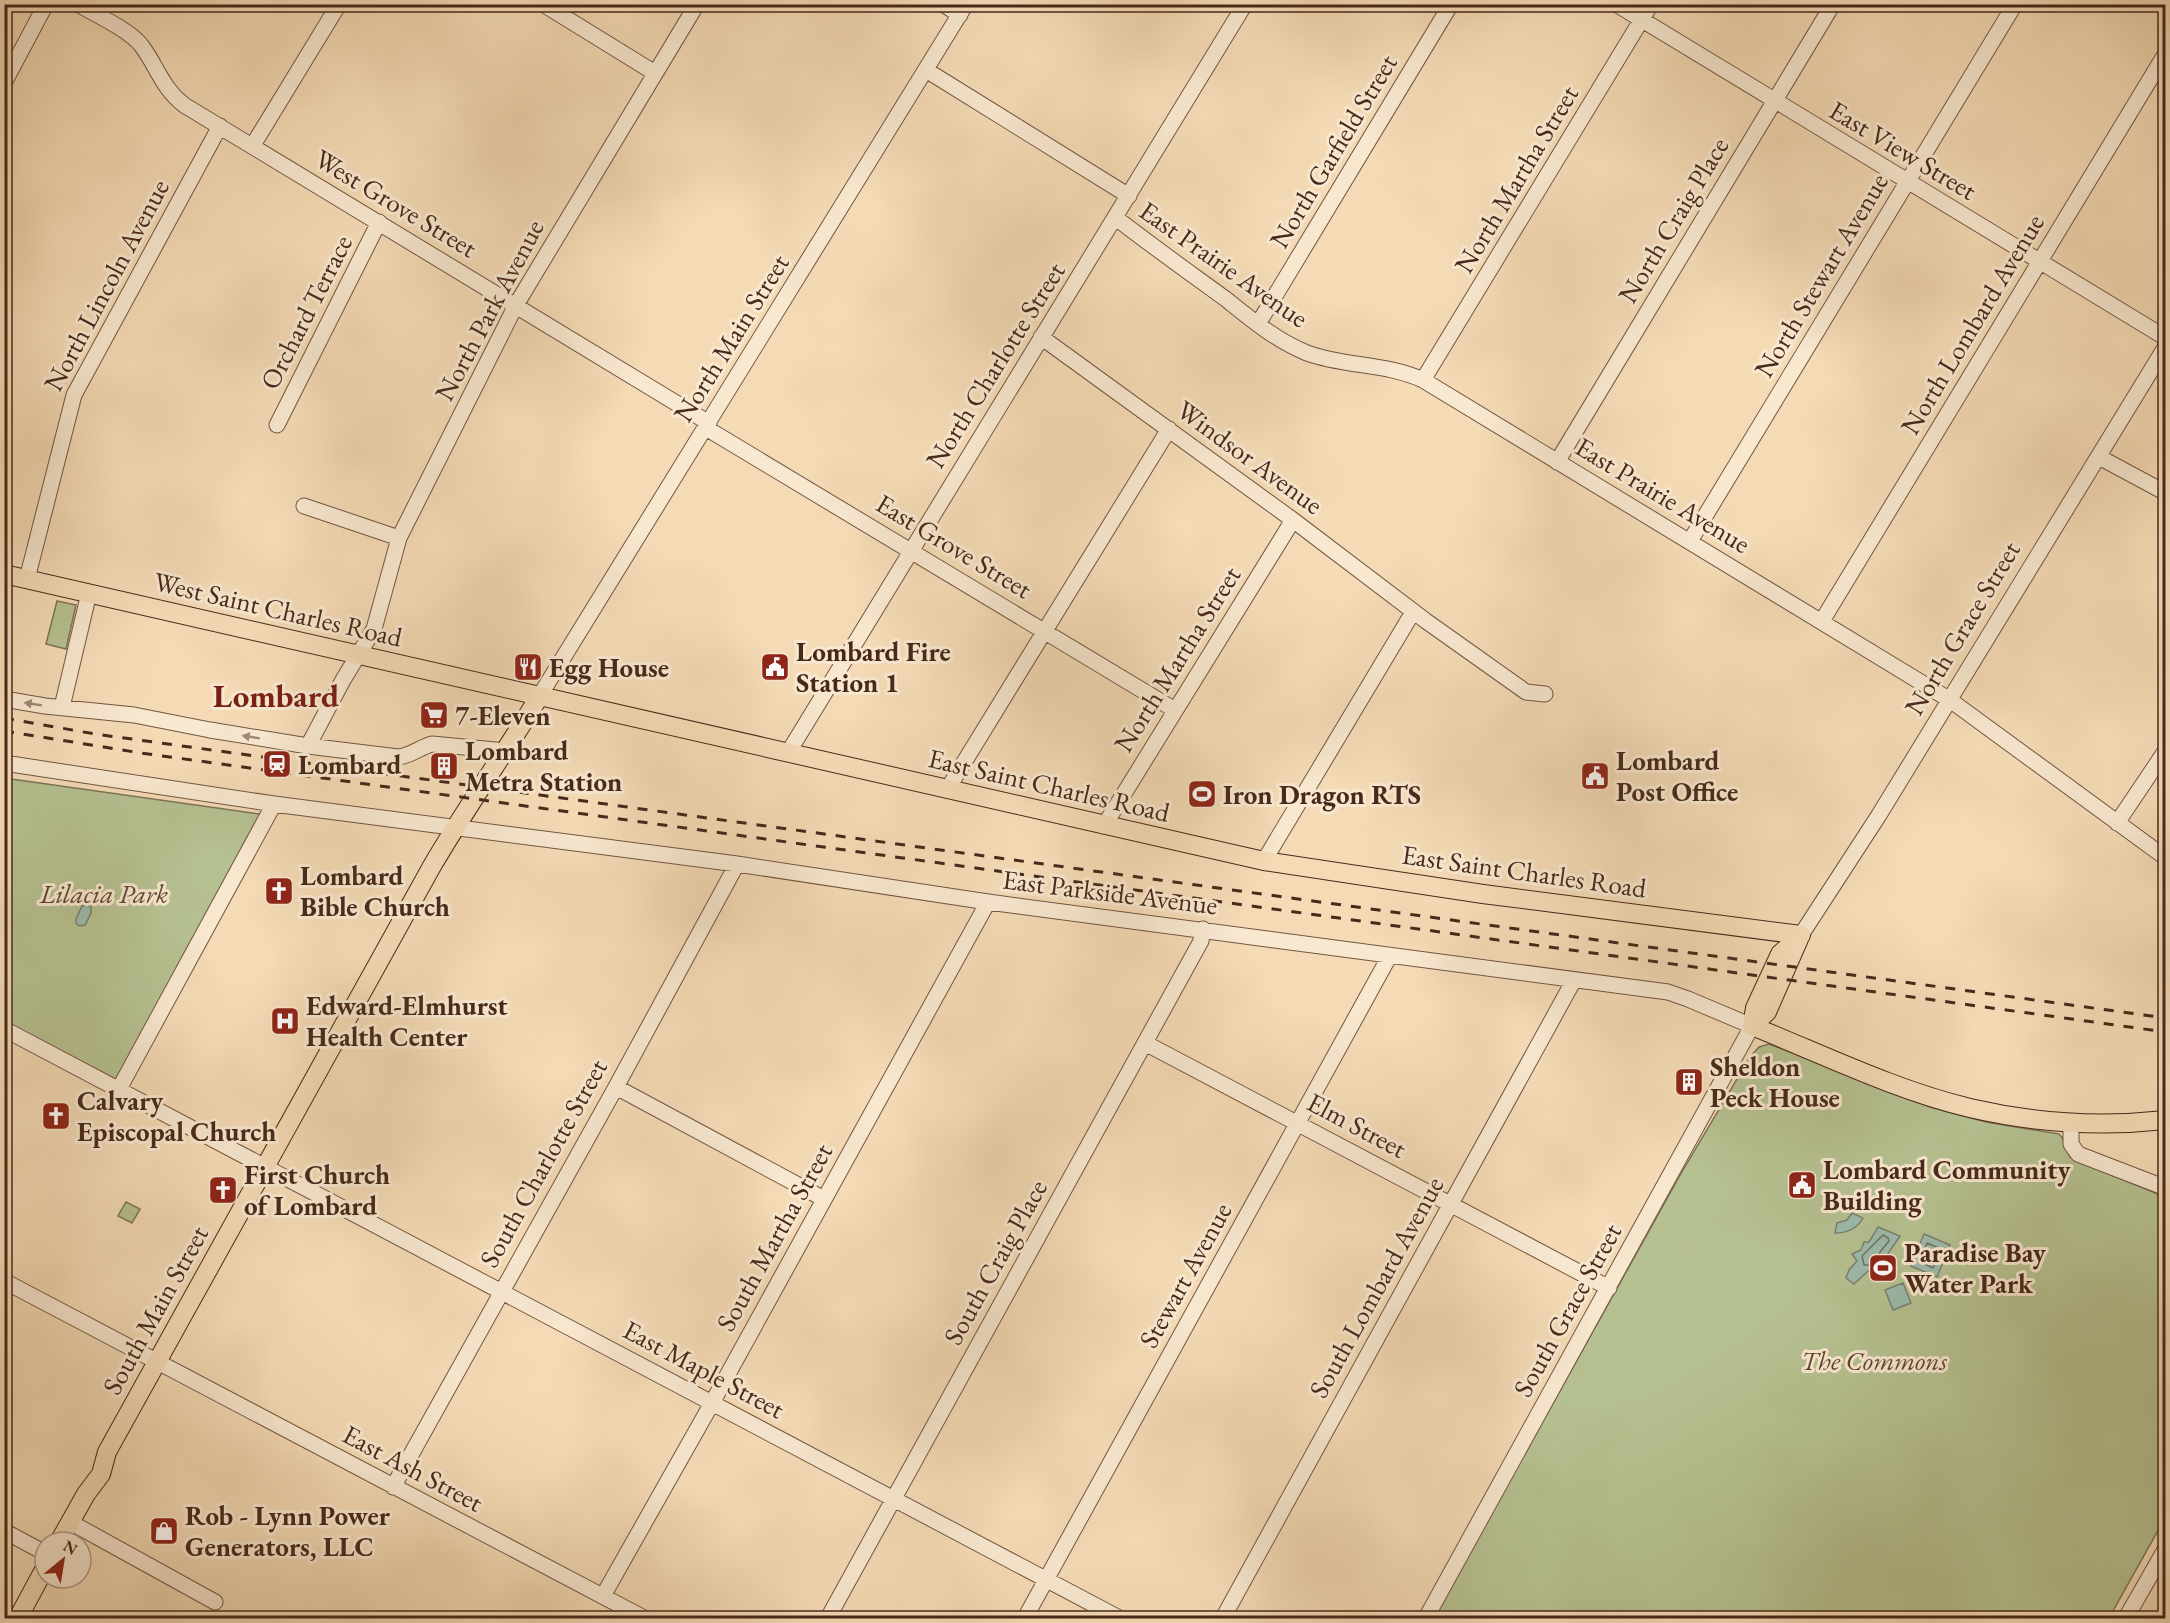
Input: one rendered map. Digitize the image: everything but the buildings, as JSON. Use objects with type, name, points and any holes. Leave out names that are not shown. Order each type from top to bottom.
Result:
[{"type":"main road","name":"West Saint Charles Road","points":[[4,574],[539,697]]},
{"type":"main road","name":"South Main Street","points":[[66,1530],[86,1494],[101,1474],[107,1452],[455,827],[539,697]]},
{"type":"main road","name":"East Saint Charles Road","points":[[539,697],[1264,861],[1483,894],[1801,935]]},
{"type":"main road","name":"North Grace Street","points":[[1752,1026],[1755,1008],[1780,954],[1801,935]]},
{"type":"main road","points":[[1752,1026],[1931,1096],[1991,1112],[2071,1123],[2117,1124],[2166,1120]]},
{"type":"main road","points":[[18,1618],[33,1590]]},
{"type":"street","points":[[4,82],[46,4]]},
{"type":"street","points":[[253,145],[339,4]]},
{"type":"street","points":[[543,4],[655,73]]},
{"type":"street","name":"North Park Avenue","points":[[308,746],[374,629],[399,538],[516,305],[697,4]]},
{"type":"street","points":[[943,4],[963,10]]},
{"type":"street","name":"North Charlotte Street","points":[[788,753],[1245,4]]},
{"type":"street","name":"North Garfield Street","points":[[1258,324],[1451,4]]},
{"type":"street","name":"East View Street","points":[[1616,4],[2038,263],[2166,338]]},
{"type":"street","name":"North Martha Street","points":[[1423,380],[1651,4]]},
{"type":"street","name":"North Craig Place","points":[[1557,462],[1833,4]]},
{"type":"street","name":"North Stewart Avenue","points":[[1690,542],[2015,4]]},
{"type":"street","name":"West Grove Street","points":[[78,5],[129,34],[139,43],[171,95],[708,425]]},
{"type":"street","name":"North Main Street","points":[[539,697],[963,10]]},
{"type":"street","name":"North Lombard Avenue","points":[[1822,621],[2166,53]]},
{"type":"street","name":"East Prairie Avenue","points":[[926,70],[1129,196]]},
{"type":"street","name":"North Lincoln Avenue","points":[[27,579],[74,396],[220,126]]},
{"type":"street","name":"East Prairie Avenue","points":[[1116,218],[1278,338],[1309,353],[1394,370],[1423,380],[1822,621],[1950,700],[2166,858]]},
{"type":"street","name":"Orchard Terrace","points":[[277,425],[379,222]]},
{"type":"street","name":"Windsor Avenue","points":[[1041,338],[1169,429],[1419,616],[1526,692],[1545,694]]},
{"type":"street","name":"North Grace Street","points":[[1801,935],[1880,815],[2166,346]]},
{"type":"street","name":"East Grove Street","points":[[708,425],[1175,710]]},
{"type":"street","points":[[947,790],[1169,429]]},
{"type":"street","points":[[2099,457],[2166,492]]},
{"type":"street","points":[[304,506],[399,538]]},
{"type":"street","name":"North Martha Street","points":[[1104,826],[1293,520]]},
{"type":"street","points":[[62,707],[89,593]]},
{"type":"street","points":[[1264,861],[1419,616]]},
{"type":"street","points":[[4,699],[134,716],[308,746],[398,756],[412,754],[432,744],[444,743],[506,751]]},
{"type":"street","points":[[2117,823],[2166,750]]},
{"type":"street","name":"East Parkside Avenue","points":[[4,764],[274,804],[737,864],[988,902],[1203,929],[1389,957],[1668,992],[1752,1026]]},
{"type":"street","points":[[119,1089],[274,804]]},
{"type":"street","name":"South Charlotte Street","points":[[393,1487],[616,1087],[737,864]]},
{"type":"street","name":"South Martha Street","points":[[603,1596],[988,902]]},
{"type":"street","name":"South Craig Place","points":[[828,1618],[1201,941],[1203,929]]},
{"type":"street","name":"Stewart Avenue","points":[[1025,1618],[1389,957]]},
{"type":"street","name":"South Lombard Avenue","points":[[1223,1618],[1574,980]]},
{"type":"street","name":"South Grace Street","points":[[1426,1618],[1752,1026]]},
{"type":"street","name":"East Maple Street","points":[[4,1029],[502,1290],[1119,1618]]},
{"type":"street","name":"Elm Street","points":[[1145,1043],[1608,1287]]},
{"type":"street","points":[[616,1087],[824,1199]]},
{"type":"street","points":[[2071,1123],[2071,1144],[2078,1154],[2166,1188]]},
{"type":"street","name":"East Ash Street","points":[[4,1281],[644,1618]]},
{"type":"street","points":[[70,1522],[215,1602]]},
{"type":"street","points":[[4,1531],[33,1547]]},
{"type":"street","points":[[2126,1618],[2166,1548]]},
{"type":"green space","points":[[57,601],[76,605],[66,649],[46,644]]},
{"type":"green space","name":"Lilacia Park","points":[[4,778],[260,814],[117,1080],[5,1022]]},
{"type":"green space","name":"The Commons","points":[[1769,1044],[1930,1107],[1986,1122],[2059,1134],[2071,1158],[2165,1197],[2165,1518],[2109,1618],[1433,1618],[1683,1170],[1750,1057],[1759,1047]]},
{"type":"green space","points":[[126,1202],[140,1209],[132,1223],[118,1216]]},
{"type":"water","points":[[82,906],[91,907],[91,913],[85,925],[79,926],[76,919]]},
{"type":"water","points":[[1852,1213],[1863,1218],[1858,1225],[1848,1231],[1835,1233],[1837,1223],[1847,1220]]},
{"type":"water","points":[[1878,1227],[1900,1236],[1883,1261],[1889,1264],[1889,1268],[1884,1271],[1879,1268],[1876,1274],[1868,1271],[1854,1284],[1846,1278],[1849,1270],[1857,1261],[1852,1254],[1861,1250],[1864,1242],[1869,1242]]},
{"type":"water","points":[[1924,1234],[1950,1245],[1937,1277],[1911,1266]]},
{"type":"water","points":[[1903,1283],[1911,1303],[1893,1310],[1885,1290]]},
{"type":"railway","points":[[4,718],[95,734],[2166,1018]]},
{"type":"railway","points":[[4,731],[141,753],[2166,1032]]},
{"type":"place","name":"Egg House","points":[[528,667]]},
{"type":"place","name":"Lombard Fire Station 1","points":[[775,667]]},
{"type":"place","name":"7-Eleven","points":[[434,715]]},
{"type":"place","name":"Lombard","points":[[277,764]]},
{"type":"place","name":"Lombard Metra Station","points":[[444,766]]},
{"type":"place","name":"Lombard Post Office","points":[[1595,776]]},
{"type":"place","name":"Iron Dragon RTS","points":[[1202,794]]},
{"type":"place","name":"Lombard Bible Church","points":[[279,891]]},
{"type":"place","name":"Edward-Elmhurst Health Center","points":[[285,1021]]},
{"type":"place","name":"Sheldon Peck House","points":[[1689,1082]]},
{"type":"place","name":"Calvary Episcopal Church","points":[[56,1116]]},
{"type":"place","name":"Lombard Community Building","points":[[1802,1185]]},
{"type":"place","name":"First Church of Lombard","points":[[223,1190]]},
{"type":"place","name":"Paradise Bay Water Park","points":[[1883,1268]]},
{"type":"place","name":"Rob - Lynn Power Generators, LLC","points":[[164,1531]]},
{"type":"district","name":"Lombard","points":[[276,695]]}]
